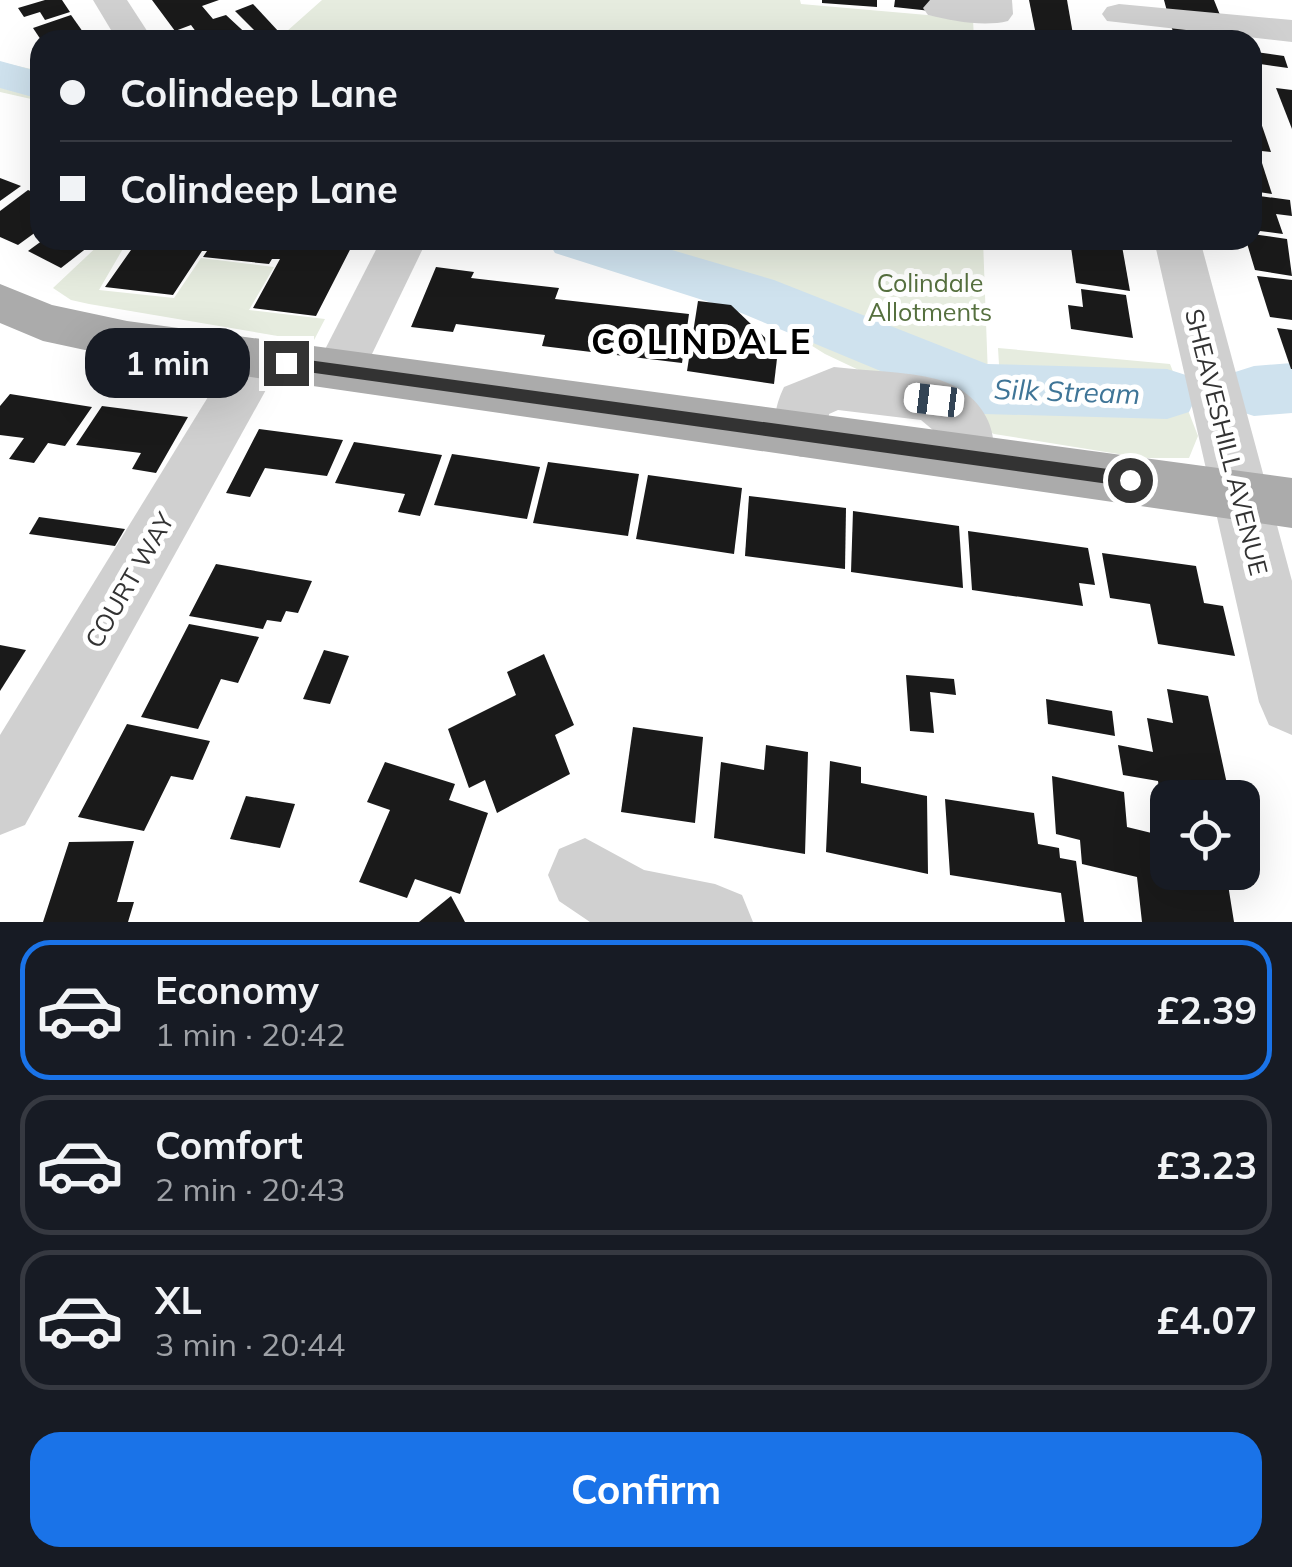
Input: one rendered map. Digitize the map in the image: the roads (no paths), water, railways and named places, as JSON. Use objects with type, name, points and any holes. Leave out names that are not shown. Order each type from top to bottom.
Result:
[{"type":"main road","points":[[0,302],[67,329],[258,359],[1292,503]]},
{"type":"street","points":[[110,0],[128,30]]},
{"type":"street","points":[[940,8],[996,14],[995,0]]},
{"type":"street","points":[[1120,18],[1292,32]]},
{"type":"street","points":[[340,369],[399,250]]},
{"type":"street","name":"SHEAVESHILL AVENUE","points":[[1179,250],[1292,702]]},
{"type":"street","name":"COURT WAY","points":[[0,800],[258,359]]},
{"type":"street","points":[[586,875],[630,905],[715,922]]},
{"type":"waterway","name":"Silk Stream","points":[[0,74],[30,83]]},
{"type":"waterway","name":"Silk Stream","points":[[607,250],[754,295],[984,389],[1167,394]]},
{"type":"waterway","name":"Silk Stream","points":[[1254,391],[1292,388]]},
{"type":"district","name":"COLINDALE","points":[[702,341]]},
{"type":"park label","name":"Colindale Allotments","points":[[930,296]]}]
